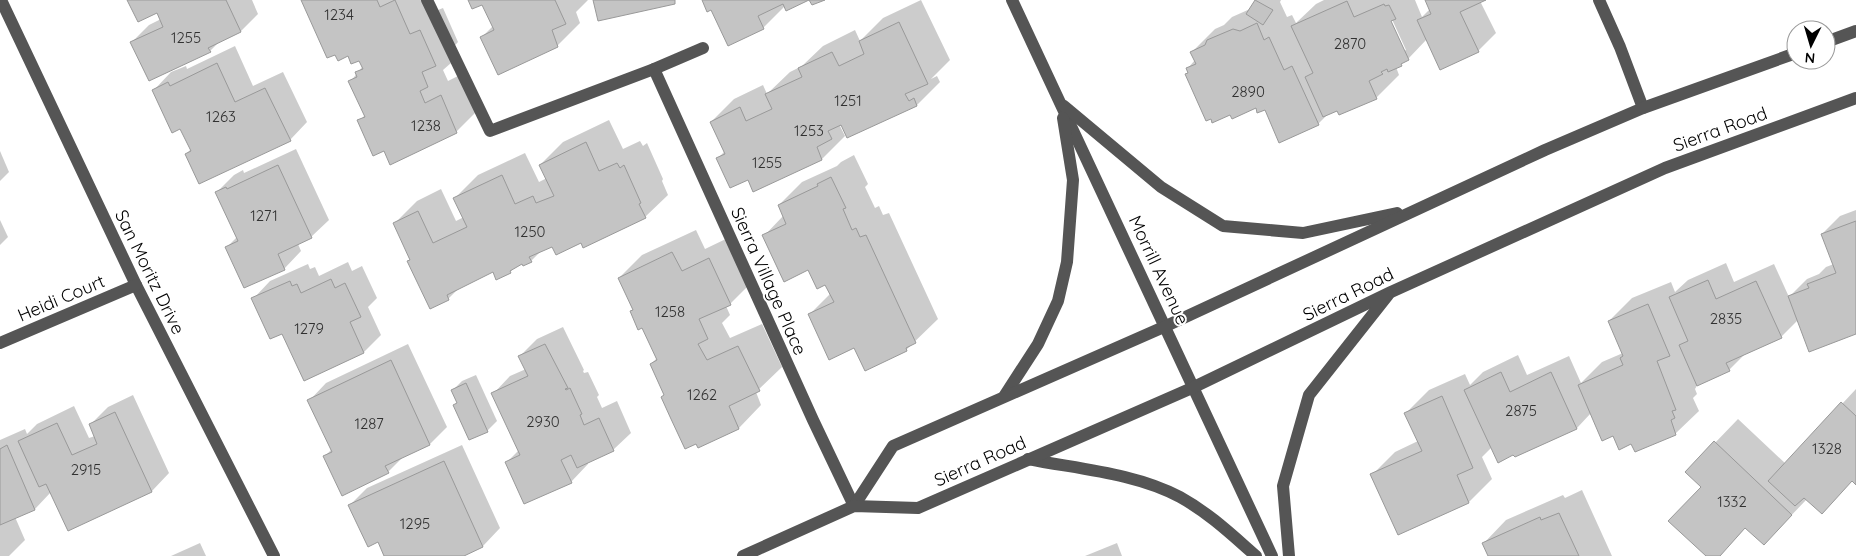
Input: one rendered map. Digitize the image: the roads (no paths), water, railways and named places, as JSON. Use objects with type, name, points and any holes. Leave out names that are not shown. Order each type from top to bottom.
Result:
[{"type":"street","name":"San Moritz Drive","points":[[1,0],[136,285],[274,556]]},
{"type":"street","points":[[427,0],[490,131],[654,69],[703,48]]},
{"type":"street","name":"Morrill Avenue","points":[[1012,0],[1272,556]]},
{"type":"street","points":[[1599,0],[1620,47],[1643,108]]},
{"type":"street","points":[[1836,38],[1856,31]]},
{"type":"street","points":[[854,506],[893,446],[1005,395],[1166,326],[1545,150],[1643,108],[1786,57]]},
{"type":"street","name":"Sierra Village Place","points":[[654,69],[804,402],[854,506]]},
{"type":"street","name":"Sierra Road","points":[[743,556],[854,506],[918,508],[1192,388],[1391,292],[1665,168],[1856,98]]},
{"type":"street","points":[[1060,103],[1161,187],[1223,226],[1303,233],[1418,209]]},
{"type":"street","points":[[1005,395],[1038,344],[1058,301],[1066,262],[1073,180],[1060,103]]},
{"type":"street","name":"Heidi Court","points":[[0,344],[136,285]]},
{"type":"street","points":[[1289,556],[1283,486],[1309,395],[1391,292]]},
{"type":"street","points":[[1028,459],[1143,482],[1171,493],[1211,516],[1256,556]]}]
